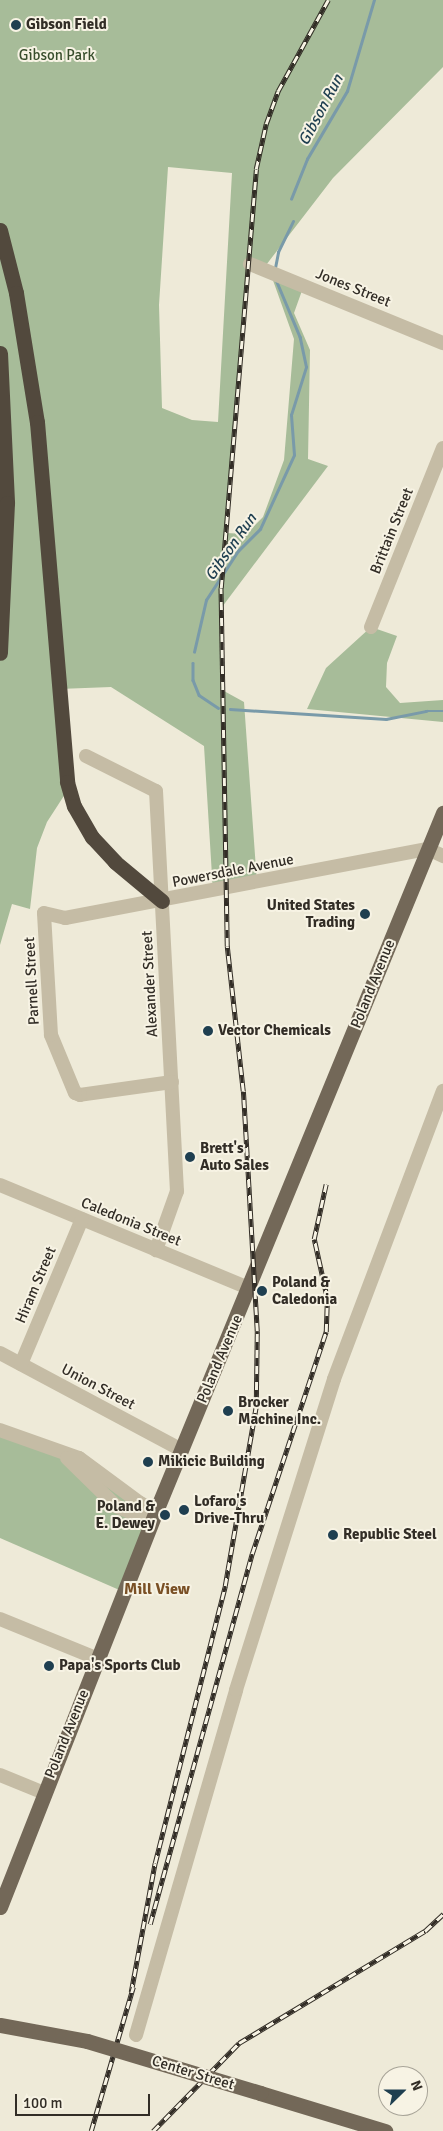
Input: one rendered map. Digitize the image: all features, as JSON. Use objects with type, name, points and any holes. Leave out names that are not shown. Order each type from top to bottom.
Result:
[{"type":"highway","points":[[0,230],[16,293],[37,422],[67,782],[80,819],[96,842],[162,901]]},
{"type":"highway","points":[[0,353],[7,503],[0,653]]},
{"type":"main road","name":"Poland Avenue","points":[[0,1907],[154,1516],[443,813]]},
{"type":"main road","name":"Center Street","points":[[0,2025],[87,2041],[385,2131]]},
{"type":"street","name":"Jones Street","points":[[250,264],[443,343]]},
{"type":"street","name":"Brittain Street","points":[[371,627],[443,448]]},
{"type":"street","name":"Alexander Street","points":[[86,756],[156,788],[177,1191],[156,1250]]},
{"type":"street","name":"Powersdale Avenue","points":[[44,914],[65,918],[428,849]]},
{"type":"street","points":[[428,849],[443,856]]},
{"type":"street","name":"Parnell Street","points":[[44,914],[51,1035],[75,1093],[80,1095],[172,1082]]},
{"type":"street","points":[[136,2035],[228,1716],[334,1379],[443,1091]]},
{"type":"street","name":"Caledonia Street","points":[[0,1185],[249,1288]]},
{"type":"street","name":"Hiram Street","points":[[21,1364],[82,1219]]},
{"type":"street","name":"Union Street","points":[[0,1353],[182,1450]]},
{"type":"street","points":[[0,1430],[88,1463],[154,1516]]},
{"type":"street","points":[[59,1451],[116,1506],[154,1516]]},
{"type":"street","points":[[0,1618],[98,1659]]},
{"type":"street","points":[[0,1775],[44,1793]]},
{"type":"green space","name":"Gibson Park","points":[[0,0],[443,0],[443,67],[333,178],[263,269],[248,264],[226,533],[246,534],[263,517],[284,460],[294,339],[270,272],[304,285],[294,313],[310,350],[308,459],[328,466],[222,607],[224,691],[244,702],[257,883],[213,892],[204,746],[111,687],[59,689],[69,788],[47,822],[37,848],[30,909],[12,904],[0,945]],"holes":[[[168,167],[232,173],[218,422],[192,420],[162,408],[159,305]]]},
{"type":"green space","points":[[371,627],[397,636],[387,663],[386,687],[400,703],[443,700],[443,722],[307,709],[326,668]]},
{"type":"green space","points":[[0,1430],[40,1444],[156,1511],[124,1592],[0,1538]]},
{"type":"waterway","name":"Gibson Run","points":[[291,199],[307,159],[347,91],[374,0]]},
{"type":"waterway","name":"Gibson Run","points":[[275,268],[278,252],[293,221]]},
{"type":"waterway","name":"Gibson Run","points":[[194,652],[206,600],[238,551],[260,529],[294,455],[291,415],[306,367],[300,338],[276,281]]},
{"type":"waterway","name":"Gibson Run","points":[[193,663],[193,680],[199,695],[218,708]]},
{"type":"waterway","name":"Gibson Run","points":[[230,709],[386,719],[426,711],[443,711]]},
{"type":"railway","points":[[131,1992],[155,1863],[225,1586],[256,1406],[257,1331],[243,1091],[227,946],[221,588],[256,169],[266,124],[278,91],[328,0]]},
{"type":"railway","points":[[150,1924],[252,1554],[326,1332],[327,1298],[314,1239],[326,1184]]},
{"type":"railway","points":[[153,2131],[239,2043],[425,1931],[443,1914]]},
{"type":"railway","points":[[91,2131],[133,1987]]},
{"type":"place","name":"Gibson Field","points":[[16,25]]},
{"type":"place","name":"United States Trading","points":[[365,914]]},
{"type":"place","name":"Vector Chemicals","points":[[208,1031]]},
{"type":"place","name":"Brett's Auto Sales","points":[[190,1157]]},
{"type":"place","name":"Poland & Caledonia","points":[[262,1291]]},
{"type":"place","name":"Brocker Machine Inc.","points":[[228,1411]]},
{"type":"place","name":"Mikicic Building","points":[[148,1462]]},
{"type":"place","name":"Lofaro's Drive-Thru","points":[[184,1510]]},
{"type":"place","name":"Poland & E. Dewey","points":[[165,1515]]},
{"type":"place","name":"Republic Steel","points":[[333,1535]]},
{"type":"place","name":"Papa's Sports Club","points":[[49,1666]]},
{"type":"district","name":"Mill View","points":[[157,1589]]}]
